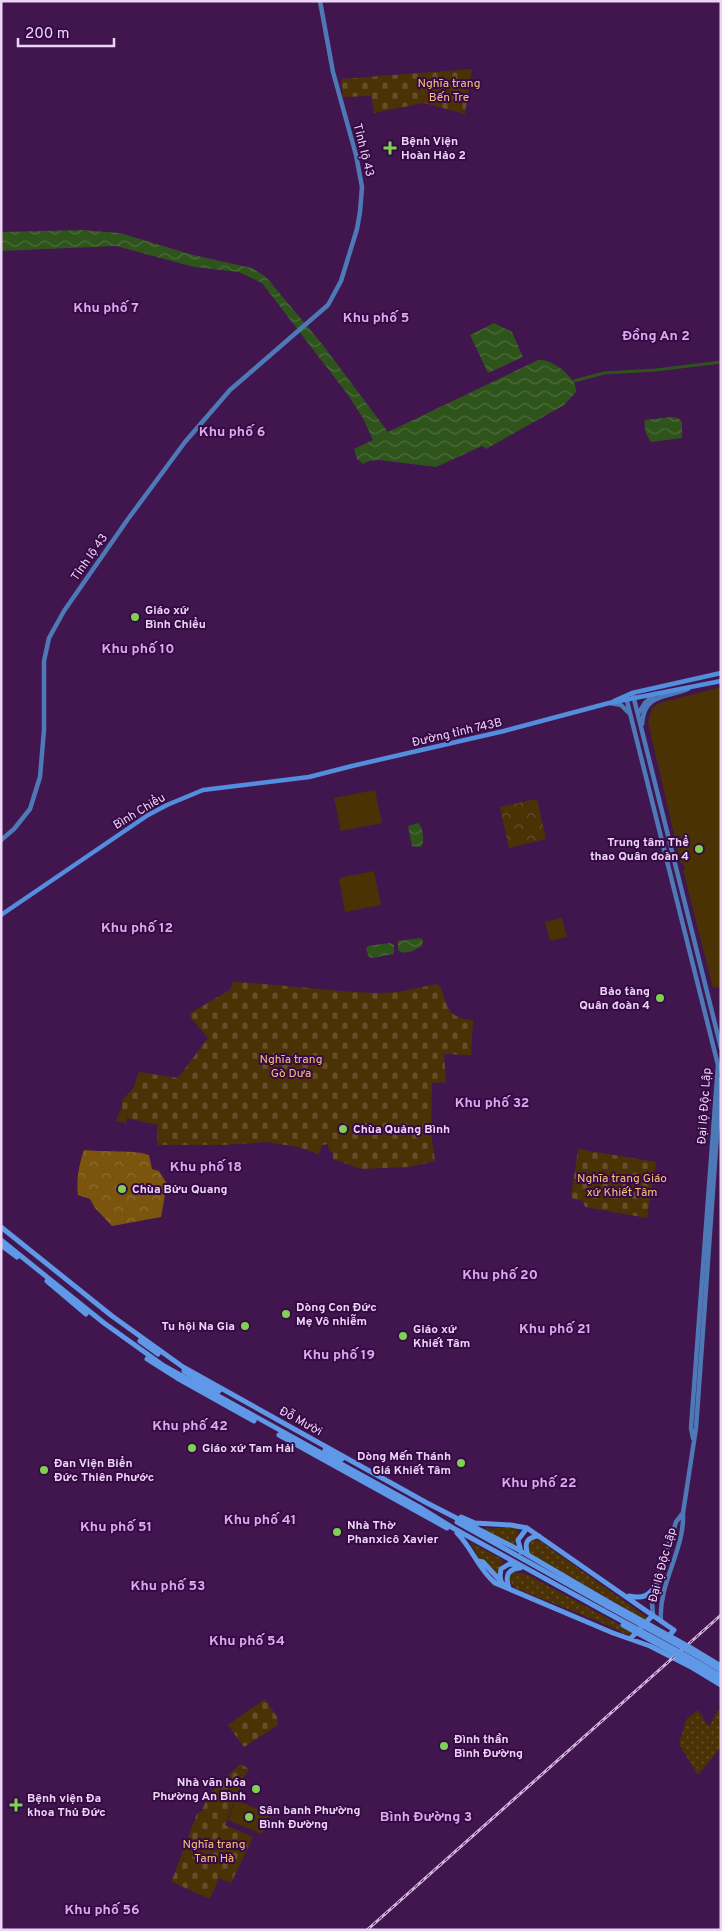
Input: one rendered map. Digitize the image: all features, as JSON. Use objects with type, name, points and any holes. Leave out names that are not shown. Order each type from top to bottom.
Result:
[{"type":"highway","name":"Đỗ Mười","points":[[1,1229],[112,1316],[183,1367],[427,1502],[520,1551]]},
{"type":"highway","name":"Đỗ Mười","points":[[14,1239],[111,1320],[168,1361],[204,1383],[420,1502],[526,1557],[606,1608]]},
{"type":"highway","name":"Đỗ Mười","points":[[1,1240],[92,1315],[138,1349],[177,1374],[459,1535],[520,1567],[606,1608]]},
{"type":"highway","name":"Đỗ Mười","points":[[1,1245],[85,1313],[154,1364],[419,1508],[520,1567]]},
{"type":"highway","points":[[420,1502],[427,1502],[475,1523],[527,1528],[674,1630],[658,1650]]},
{"type":"highway","points":[[453,1528],[492,1580],[649,1645],[721,1685]]},
{"type":"highway","points":[[526,1557],[520,1551],[518,1540],[527,1528]]},
{"type":"highway","points":[[526,1557],[528,1540],[530,1537],[539,1536]]},
{"type":"highway","points":[[478,1561],[483,1562],[510,1589]]},
{"type":"highway","points":[[502,1583],[501,1570],[509,1564],[520,1567]]},
{"type":"highway","points":[[510,1589],[506,1581],[508,1574],[512,1569],[520,1567]]},
{"type":"highway","points":[[623,1594],[632,1597],[644,1597],[651,1593],[657,1584]]},
{"type":"highway","points":[[606,1608],[721,1670]]},
{"type":"highway","points":[[606,1608],[687,1653],[721,1676]]},
{"type":"highway","points":[[631,1638],[653,1615]]},
{"type":"highway","points":[[638,1641],[661,1621]]},
{"type":"highway","points":[[649,1645],[668,1626]]},
{"type":"highway","points":[[687,1653],[721,1666]]},
{"type":"highway","points":[[687,1653],[721,1681]]},
{"type":"main road","name":"Tỉnh lộ 43","points":[[1,840],[14,829],[30,809],[40,777],[44,730],[44,661],[49,638],[64,611],[131,514],[185,442],[230,390],[328,305],[341,281],[356,232],[362,187],[356,155],[333,72],[320,1]]},
{"type":"main road","name":"Đường tỉnh 743B","points":[[309,777],[504,732],[609,703],[632,693],[721,673]]},
{"type":"main road","name":"Đường tỉnh 743B","points":[[626,697],[634,699],[721,680]]},
{"type":"main road","points":[[642,730],[643,713],[650,702],[694,686]]},
{"type":"main road","points":[[632,693],[721,1048]]},
{"type":"main road","points":[[638,716],[645,703],[656,694]]},
{"type":"main road","name":"Đại lộ Độc Lập","points":[[626,697],[718,1065],[691,1428],[693,1438]]},
{"type":"main road","points":[[609,703],[624,707],[631,717]]},
{"type":"main road","name":"Bình Chiểu","points":[[1,915],[119,834],[166,805],[203,790],[309,777]]},
{"type":"main road","name":"Đại lộ Độc Lập","points":[[661,1621],[661,1600],[684,1525],[683,1513],[696,1428],[721,1079]]},
{"type":"main road","name":"Đại lộ Độc Lập","points":[[653,1615],[652,1599],[676,1522],[683,1513]]},
{"type":"green space","name":"Nghĩa trang Bến Tre","points":[[472,69],[465,114],[424,103],[374,113],[371,96],[343,97],[341,79]]},
{"type":"green space","name":"Trung tâm Thể thao Quân đoàn 4","points":[[721,687],[721,992],[719,987],[713,988],[683,870],[685,869],[683,863],[681,864],[648,722],[652,708],[659,703]]},
{"type":"green space","points":[[375,790],[382,823],[341,831],[334,798]]},
{"type":"green space","points":[[537,799],[546,839],[509,848],[500,807]]},
{"type":"green space","points":[[374,871],[381,905],[345,912],[339,878]]},
{"type":"green space","points":[[562,918],[567,937],[550,941],[545,922]]},
{"type":"green space","name":"Nghĩa trang Gò Dưa","points":[[233,982],[375,993],[398,992],[436,984],[440,986],[449,1010],[458,1017],[473,1020],[471,1055],[444,1054],[446,1082],[432,1083],[431,1134],[435,1161],[409,1167],[361,1169],[333,1159],[333,1153],[329,1150],[328,1144],[322,1145],[319,1154],[298,1147],[266,1142],[223,1145],[157,1145],[157,1125],[127,1118],[126,1123],[116,1121],[122,1107],[122,1100],[133,1089],[139,1072],[178,1078],[208,1038],[191,1018],[190,1013],[230,990]]},
{"type":"green space","name":"Nghĩa trang Giáo xứ Khiết Tâm","points":[[578,1149],[656,1162],[647,1218],[585,1207],[583,1201],[571,1198]]},
{"type":"green space","name":"Chùa Bửu Quang","points":[[84,1150],[137,1152],[149,1155],[152,1169],[159,1171],[167,1184],[161,1217],[112,1226],[95,1208],[90,1199],[78,1195],[78,1172]]},
{"type":"green space","points":[[519,1528],[514,1547],[480,1529]]},
{"type":"green space","points":[[529,1541],[540,1541],[648,1618],[646,1620],[532,1555],[528,1552]]},
{"type":"green space","points":[[470,1542],[503,1560],[497,1574],[479,1559]]},
{"type":"green space","points":[[514,1572],[526,1574],[633,1632],[628,1635],[515,1588],[509,1580],[509,1577]]},
{"type":"green space","points":[[265,1699],[277,1717],[278,1725],[244,1747],[228,1725]]},
{"type":"green space","points":[[698,1710],[709,1727],[718,1710],[721,1711],[721,1747],[698,1775],[679,1744],[686,1720]]},
{"type":"green space","name":"Nghĩa trang Tam Hà","points":[[240,1764],[249,1769],[225,1825],[253,1837],[231,1883],[219,1878],[210,1899],[172,1882],[172,1880],[197,1814],[202,1811],[208,1795]]},
{"type":"green space","name":"Sân banh Phường Bình Đường","points":[[236,1800],[270,1814],[262,1834],[228,1820]]},
{"type":"water","points":[[82,230],[120,233],[193,255],[252,268],[266,277],[322,344],[388,432],[538,360],[550,362],[563,370],[573,381],[576,392],[564,405],[486,449],[482,446],[436,467],[379,460],[363,464],[357,459],[354,449],[373,440],[363,418],[348,395],[262,283],[239,272],[194,267],[116,246],[1,251],[1,232]]},
{"type":"water","points":[[494,323],[512,332],[523,357],[488,373],[470,335]]},
{"type":"water","points":[[678,418],[682,422],[682,438],[651,442],[646,431],[645,420]]},
{"type":"water","points":[[418,823],[423,834],[421,847],[412,846],[408,826]]},
{"type":"water","points":[[420,938],[423,940],[422,946],[413,951],[401,952],[398,950],[398,941]]},
{"type":"water","points":[[390,943],[394,945],[394,954],[369,957],[366,949],[368,946]]},
{"type":"waterway","points":[[574,381],[604,373],[656,370],[721,362]]},
{"type":"railway","points":[[367,1930],[721,1615]]},
{"type":"place","name":"Bệnh Viện Hoàn Hảo 2","points":[[390,148]]},
{"type":"place","name":"Giáo xứ Bình Chiểu","points":[[135,617]]},
{"type":"place","name":"Trung tâm Thể thao Quân đoàn 4","points":[[699,849]]},
{"type":"place","name":"Bảo tàng Quân đoàn 4","points":[[660,998]]},
{"type":"place","name":"Chùa Quảng Bình","points":[[343,1129]]},
{"type":"place","name":"Chùa Bửu Quang","points":[[122,1189]]},
{"type":"place","name":"Dòng Con Đức Mẹ Vô nhiễm","points":[[286,1314]]},
{"type":"place","name":"Tu hội Na Gia","points":[[245,1326]]},
{"type":"place","name":"Giáo xứ Khiết Tâm","points":[[403,1336]]},
{"type":"place","name":"Giáo xứ Tam Hải","points":[[192,1448]]},
{"type":"place","name":"Dòng Mến Thánh Giá Khiết Tâm","points":[[461,1463]]},
{"type":"place","name":"Đan Viện Biển Đức Thiên Phước","points":[[44,1470]]},
{"type":"place","name":"Nhà Thờ Phanxicô Xavier","points":[[337,1532]]},
{"type":"place","name":"Đình thần Bình Đường","points":[[444,1746]]},
{"type":"place","name":"Nhà văn hóa Phường An Bình","points":[[256,1789]]},
{"type":"place","name":"Bệnh viện Đa khoa Thủ Đức","points":[[16,1805]]},
{"type":"place","name":"Sân banh Phường Bình Đường","points":[[249,1817]]},
{"type":"district","name":"Khu phố 7","points":[[106,307]]},
{"type":"district","name":"Khu phố 5","points":[[376,317]]},
{"type":"district","name":"Đồng An 2","points":[[656,335]]},
{"type":"district","name":"Khu phố 6","points":[[232,431]]},
{"type":"district","name":"Khu phố 10","points":[[138,648]]},
{"type":"district","name":"Khu phố 12","points":[[137,927]]},
{"type":"district","name":"Khu phố 32","points":[[492,1102]]},
{"type":"district","name":"Khu phố 18","points":[[206,1166]]},
{"type":"district","name":"Khu phố 20","points":[[500,1274]]},
{"type":"district","name":"Khu phố 21","points":[[555,1328]]},
{"type":"district","name":"Khu phố 19","points":[[339,1354]]},
{"type":"district","name":"Khu phố 42","points":[[190,1425]]},
{"type":"district","name":"Khu phố 22","points":[[539,1482]]},
{"type":"district","name":"Khu phố 41","points":[[260,1519]]},
{"type":"district","name":"Khu phố 51","points":[[116,1526]]},
{"type":"district","name":"Khu phố 53","points":[[168,1585]]},
{"type":"district","name":"Khu phố 54","points":[[247,1640]]},
{"type":"district","name":"Bình Đường 3","points":[[426,1816]]},
{"type":"district","name":"Khu phố 56","points":[[102,1909]]}]
